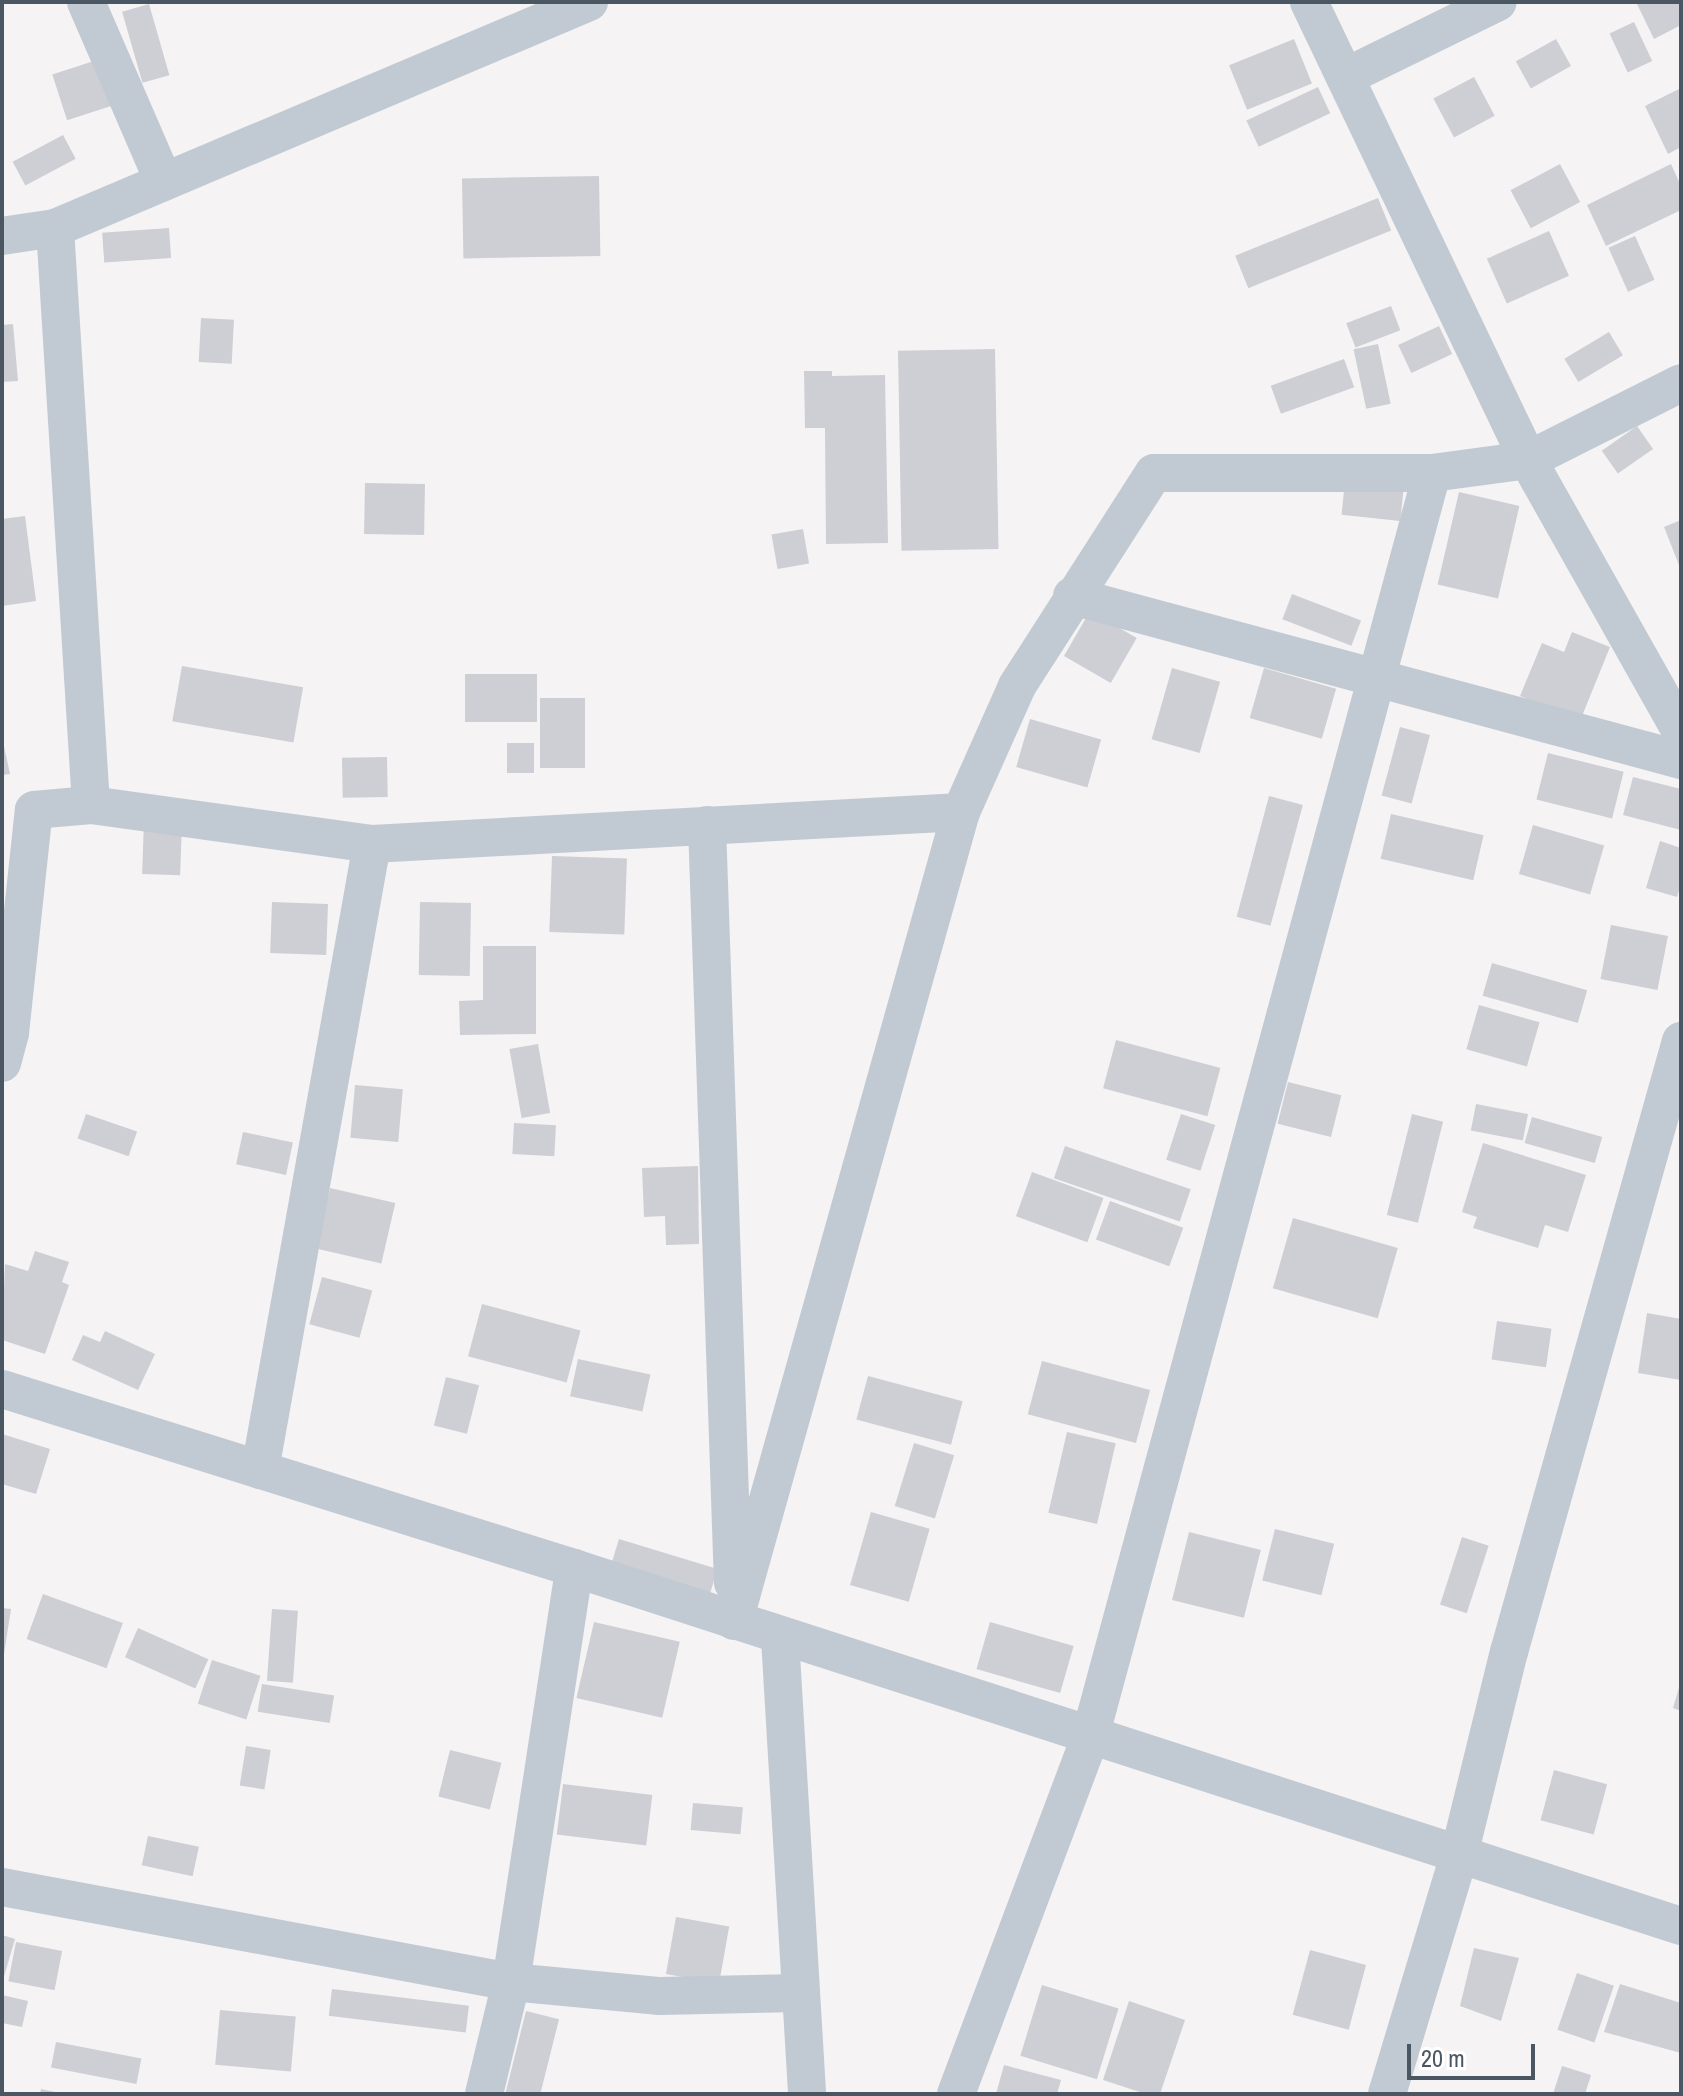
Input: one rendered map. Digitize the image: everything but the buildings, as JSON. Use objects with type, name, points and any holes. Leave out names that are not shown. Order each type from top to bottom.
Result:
[{"type":"street","points":[[86,2],[164,182]]},
{"type":"street","points":[[2,236],[55,228],[589,2]]},
{"type":"street","points":[[1309,2],[1528,460],[1681,731]]},
{"type":"street","points":[[1345,77],[1498,2]]},
{"type":"street","points":[[55,228],[91,805]]},
{"type":"street","points":[[734,1621],[961,812],[1017,686],[1072,596],[1154,473],[1432,473],[1528,460],[1681,383]]},
{"type":"street","points":[[956,2094],[1090,1737],[1432,473]]},
{"type":"street","points":[[1072,596],[1681,760]]},
{"type":"street","points":[[2,1063],[10,1033],[34,810],[91,805],[372,844],[961,812]]},
{"type":"street","points":[[707,825],[734,1621]]},
{"type":"street","points":[[260,1470],[372,844]]},
{"type":"street","points":[[1387,2094],[1459,1855],[1509,1652],[1681,1041]]},
{"type":"street","points":[[2,1389],[574,1568],[780,1638],[1681,1926]]},
{"type":"street","points":[[484,2094],[511,1982],[574,1568]]},
{"type":"street","points":[[780,1638],[807,2094]]},
{"type":"street","points":[[2,1887],[511,1982],[660,1996],[801,1993]]}]
